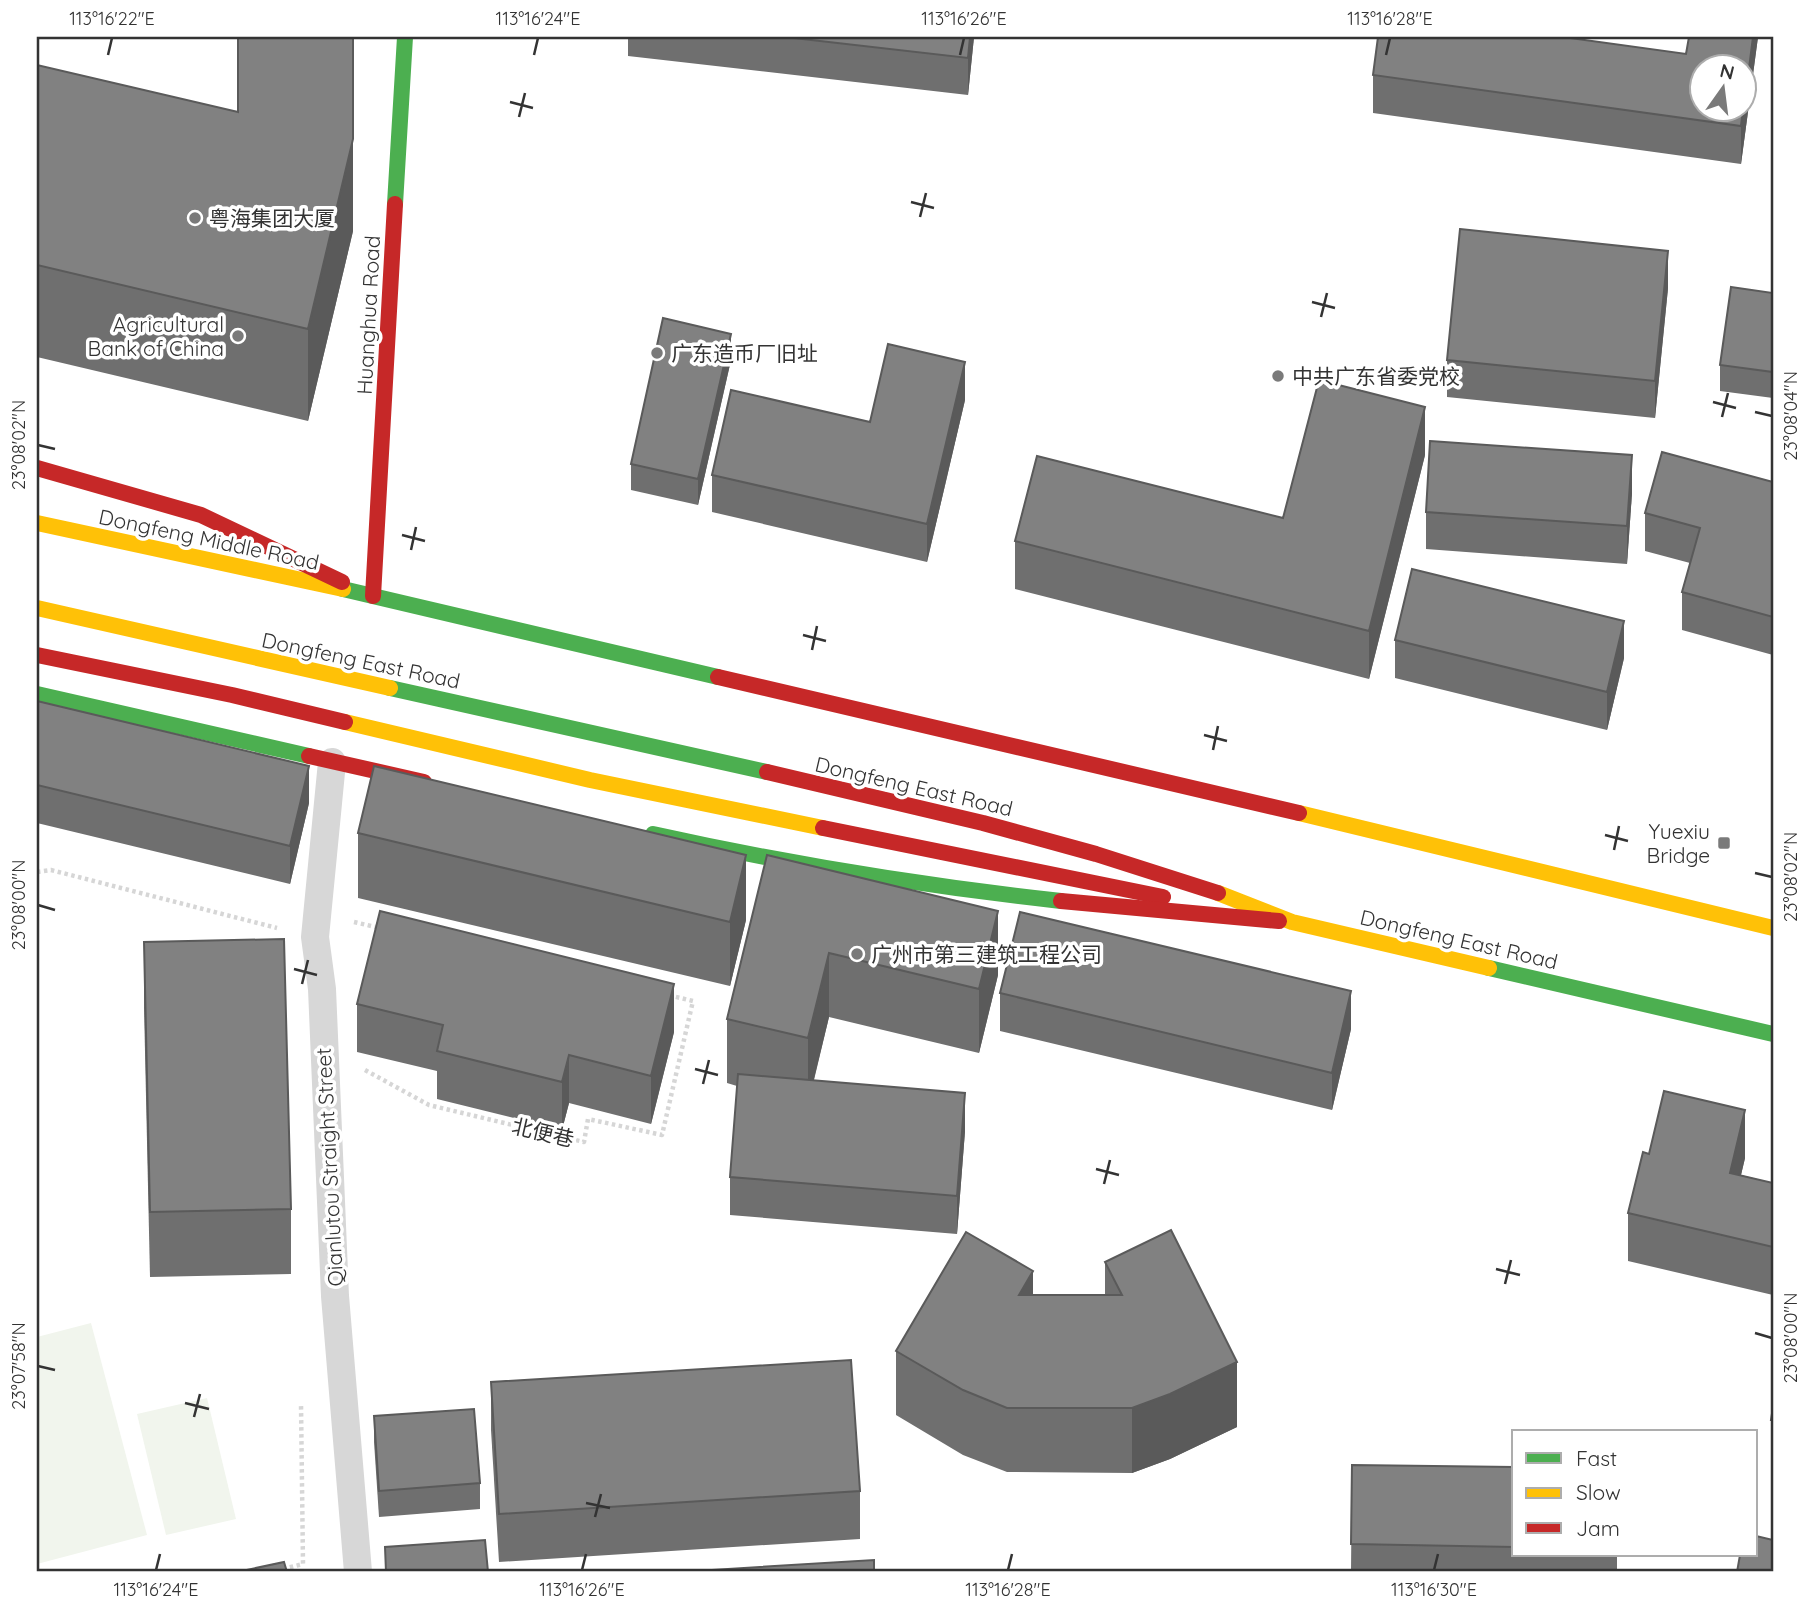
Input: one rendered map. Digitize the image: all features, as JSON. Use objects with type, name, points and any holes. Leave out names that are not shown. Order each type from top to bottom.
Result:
[{"type":"main road","name":"Huanghua Road","points":[[373,596],[405,37]]},
{"type":"main road","points":[[37,468],[201,515],[373,596],[1411,839],[1773,928]]},
{"type":"main road","name":"Dongfeng Middle Road","points":[[37,523],[373,596]]},
{"type":"main road","name":"Dongfeng East Road","points":[[37,608],[203,648],[610,736],[983,823],[1096,853],[1192,883],[1292,922],[1773,1034]]},
{"type":"main road","points":[[37,654],[232,695],[590,780],[905,846],[1292,922]]},
{"type":"main road","points":[[37,694],[446,786]]},
{"type":"main road","points":[[641,832],[905,883],[1115,908],[1292,922]]},
{"type":"lane","name":"Qianlutou Straight Street","points":[[332,762],[317,925],[335,1296],[358,1572]]},
{"type":"path","points":[[37,872],[51,870],[317,925],[385,929]]},
{"type":"path","name":"北便巷","points":[[324,1047],[429,1105],[584,1142],[588,1119],[662,1135],[694,1001],[667,995]]},
{"type":"path","points":[[280,1569],[303,1564],[301,1400]]},
{"type":"shaded area","points":[[91,1323],[147,1535],[37,1564],[37,1337]]},
{"type":"shaded area","points":[[207,1398],[236,1519],[166,1535],[137,1414]]},
{"type":"building","name":"粤海集团大厦","points":[[238,37],[353,37],[353,139],[308,329],[37,265],[37,65],[238,112]]},
{"type":"building","points":[[785,37],[970,37],[968,58]]},
{"type":"building","points":[[1378,37],[1563,37],[1686,54],[1689,37],[1753,37],[1751,52],[1688,52],[1688,119],[1373,75]]},
{"type":"building","points":[[1712,122],[1741,122],[1741,126]]},
{"type":"building","points":[[1460,229],[1668,251],[1655,381],[1447,360]]},
{"type":"building","points":[[1731,287],[1773,293],[1773,372],[1720,365]]},
{"type":"building","points":[[663,318],[731,334],[698,479],[631,464]]},
{"type":"building","points":[[888,344],[965,362],[927,524],[712,475],[731,390],[870,422]]},
{"type":"building","points":[[1319,380],[1425,407],[1369,631],[1015,541],[1037,456],[1283,518]]},
{"type":"building","points":[[1430,441],[1632,455],[1627,526],[1426,512]]},
{"type":"building","points":[[1662,452],[1773,482],[1773,617],[1682,592],[1700,528],[1645,513]]},
{"type":"building","points":[[1412,569],[1624,621],[1607,692],[1395,640]]},
{"type":"building","points":[[37,701],[309,766],[290,846],[37,785]]},
{"type":"building","points":[[374,766],[746,855],[730,922],[358,833]]},
{"type":"building","points":[[767,855],[998,911],[979,989],[829,953],[808,1038],[727,1019]]},
{"type":"building","points":[[380,911],[674,984],[651,1076],[569,1055],[562,1082],[437,1051],[443,1025],[357,1004]]},
{"type":"building","points":[[1020,912],[1351,991],[1332,1073],[1000,993]]},
{"type":"building","points":[[284,939],[291,1209],[150,1212],[144,942]]},
{"type":"building","points":[[738,1074],[965,1093],[957,1196],[730,1177]]},
{"type":"building","points":[[1664,1091],[1745,1110],[1730,1173],[1773,1183],[1773,1247],[1628,1213],[1643,1152],[1649,1154]]},
{"type":"building","points":[[1171,1230],[1237,1362],[1170,1394],[1132,1408],[1007,1408],[963,1390],[896,1351],[966,1232],[1033,1271],[1019,1295],[1122,1295],[1105,1262]]},
{"type":"building","points":[[851,1360],[860,1491],[499,1514],[491,1382]]},
{"type":"building","points":[[474,1409],[480,1483],[379,1491],[374,1416]]},
{"type":"building","points":[[1352,1465],[1512,1467],[1512,1547],[1351,1544]]},
{"type":"building","points":[[1758,1536],[1773,1540],[1773,1572],[1737,1572],[1740,1556],[1758,1556]]},
{"type":"building","points":[[485,1540],[488,1572],[386,1572],[385,1547]]},
{"type":"building","points":[[874,1560],[874,1572],[694,1571]]},
{"type":"building","points":[[284,1562],[287,1572],[237,1572]]},
{"type":"traffic: fast","points":[[395,204],[405,37]]},
{"type":"traffic: fast","points":[[343,589],[718,677]]},
{"type":"traffic: fast","points":[[390,688],[767,772]]},
{"type":"traffic: fast","points":[[37,694],[309,756]]},
{"type":"traffic: fast","points":[[653,834],[856,873],[1061,901]]},
{"type":"traffic: fast","points":[[1489,968],[1773,1034]]},
{"type":"traffic: slow","points":[[37,523],[343,589]]},
{"type":"traffic: slow","points":[[37,608],[390,688]]},
{"type":"traffic: slow","points":[[345,722],[590,780],[823,828]]},
{"type":"traffic: slow","points":[[1299,813],[1773,928]]},
{"type":"traffic: slow","points":[[1218,893],[1292,922],[1489,968]]},
{"type":"traffic: jam","points":[[373,596],[395,204]]},
{"type":"traffic: jam","points":[[37,468],[201,515],[342,582]]},
{"type":"traffic: jam","points":[[37,655],[232,695],[345,722]]},
{"type":"traffic: jam","points":[[718,677],[1299,813]]},
{"type":"traffic: jam","points":[[309,756],[424,782]]},
{"type":"traffic: jam","points":[[767,772],[983,823],[1096,854],[1218,893]]},
{"type":"traffic: jam","points":[[823,828],[1163,897]]},
{"type":"traffic: jam","points":[[1061,901],[1279,921]]},
{"type":"place","name":"粤海集团大厦","points":[[195,218]]},
{"type":"place","name":"Agricultural Bank of China","points":[[238,336]]},
{"type":"place","name":"广东造币厂旧址","points":[[657,353]]},
{"type":"place","name":"中共广东省委党校","points":[[1278,376]]},
{"type":"place","name":"Yuexiu Bridge","points":[[1724,843]]},
{"type":"place","name":"广州市第三建筑工程公司","points":[[857,954]]}]
